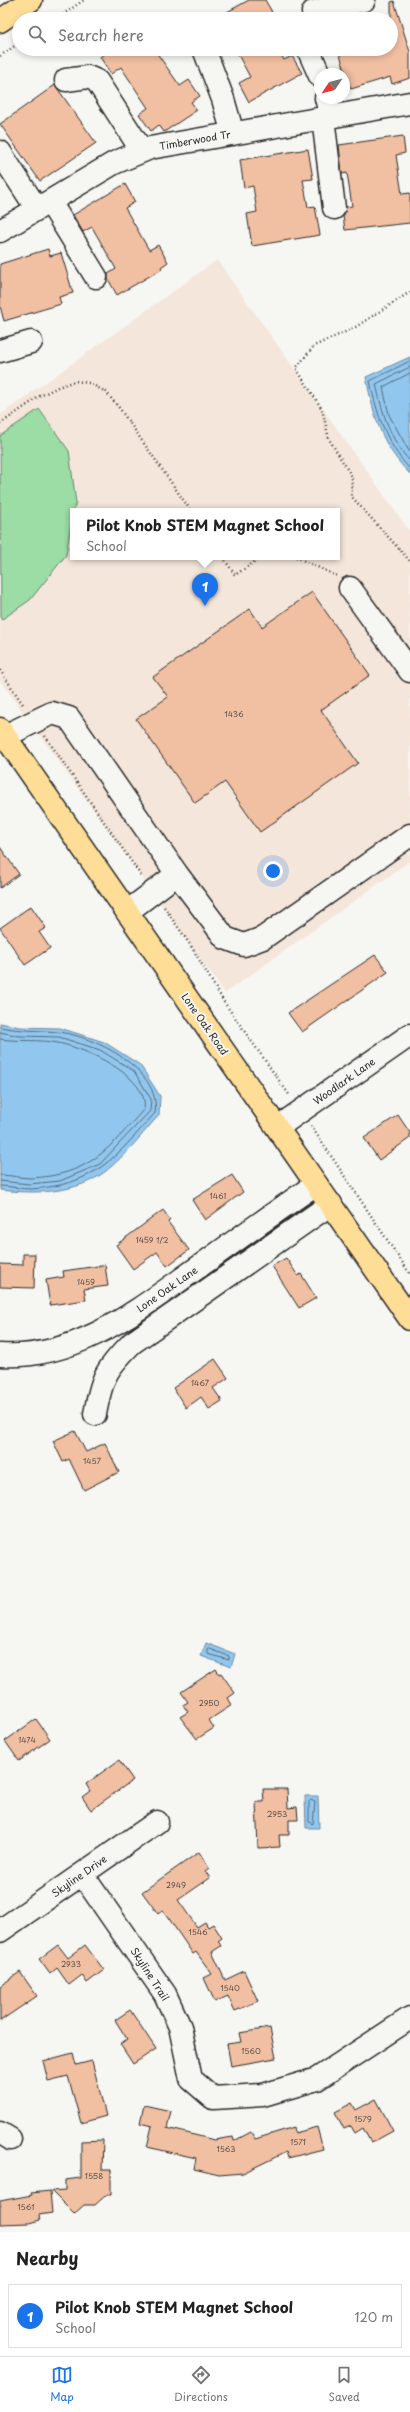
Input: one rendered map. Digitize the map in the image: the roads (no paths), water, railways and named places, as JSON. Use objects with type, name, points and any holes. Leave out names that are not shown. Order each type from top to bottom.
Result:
[{"type":"main road","points":[[13,12],[31,0]]},
{"type":"main road","points":[[0,21],[12,13]]},
{"type":"main road","name":"Lone Oak Road","points":[[2,733],[410,1319]]},
{"type":"street","points":[[314,12],[364,0]]},
{"type":"street","points":[[207,56],[223,99],[233,134]]},
{"type":"street","points":[[311,56],[316,68]]},
{"type":"street","points":[[66,80],[88,77],[97,81],[142,151]]},
{"type":"street","name":"Timberwood Tr","points":[[0,231],[114,163],[142,151],[233,134],[327,111],[410,103]]},
{"type":"street","points":[[327,111],[334,208]]},
{"type":"street","points":[[0,152],[43,205],[96,277]]},
{"type":"street","points":[[0,351],[32,342]]},
{"type":"street","points":[[350,588],[410,671]]},
{"type":"street","points":[[2,733],[52,713],[69,718],[177,874],[224,938],[244,945],[263,938],[410,835]]},
{"type":"street","points":[[127,912],[154,893],[177,874]]},
{"type":"street","name":"Woodlark Lane","points":[[278,1128],[410,1035]]},
{"type":"street","name":"Lone Oak Lane","points":[[0,1355],[14,1356],[67,1346],[116,1324],[316,1184]]},
{"type":"street","points":[[95,1414],[101,1384],[113,1362],[132,1343],[331,1204]]},
{"type":"street","name":"Skyline Drive","points":[[0,1931],[157,1822]]},
{"type":"street","name":"Skyline Trail","points":[[82,1874],[165,1994],[180,2027],[191,2079],[213,2098],[263,2095],[318,2079],[410,2018]]},
{"type":"water","points":[[410,357],[410,474],[392,452],[380,430],[372,405],[366,377]]},
{"type":"water","points":[[0,1023],[20,1027],[60,1028],[104,1042],[140,1065],[160,1096],[159,1115],[120,1158],[95,1179],[55,1191],[27,1192],[0,1190]]},
{"type":"water","points":[[206,1643],[235,1654],[231,1667],[201,1656]]},
{"type":"water","points":[[305,1796],[318,1796],[319,1828],[306,1828]]},
{"type":"place","name":"Pilot Knob STEM Magnet School","points":[[205,606]]}]
